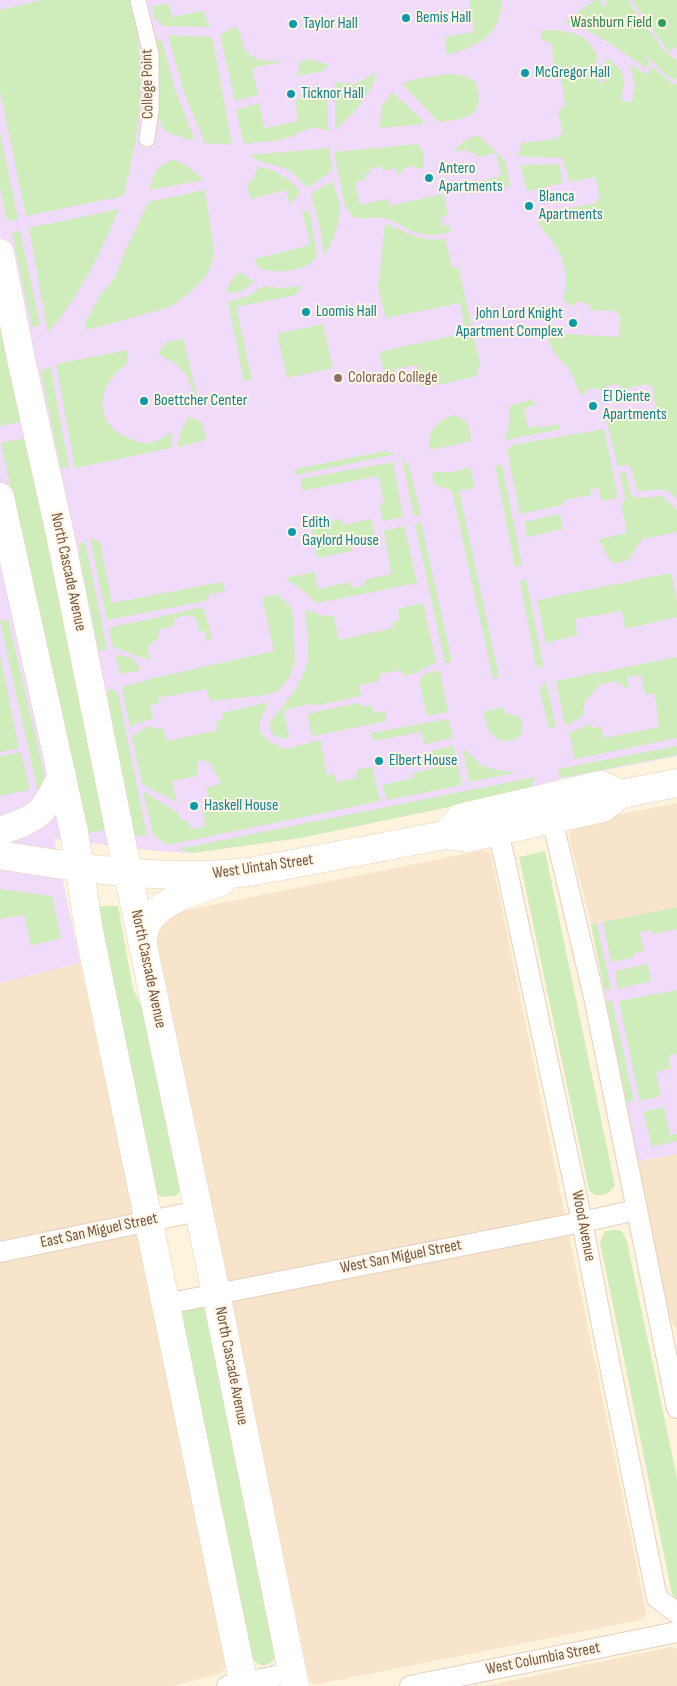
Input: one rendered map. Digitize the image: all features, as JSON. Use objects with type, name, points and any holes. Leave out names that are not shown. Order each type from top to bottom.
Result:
[{"type":"main road","name":"North Cascade Avenue","points":[[0,253],[21,359],[60,534],[128,874],[216,1293],[293,1679]]},
{"type":"main road","points":[[0,497],[74,832],[89,931],[166,1304],[238,1684]]},
{"type":"main road","points":[[0,831],[28,821],[37,815],[49,801],[62,775]]},
{"type":"main road","name":"West Uintah Street","points":[[0,855],[128,874],[224,875],[250,872],[445,835],[467,838],[603,808],[621,794],[677,783]]},
{"type":"main road","points":[[445,835],[460,818],[601,785],[621,794]]},
{"type":"main road","points":[[142,942],[149,919],[166,905],[209,886],[250,872]]},
{"type":"street","name":"College Point","points":[[138,0],[151,54],[151,110],[147,140]]},
{"type":"street","points":[[552,819],[594,997],[636,1210],[670,1338],[677,1408]]},
{"type":"street","name":"Wood Avenue","points":[[497,831],[582,1222],[657,1598],[677,1613]]},
{"type":"street","name":"West San Miguel Street","points":[[166,1304],[636,1210]]},
{"type":"street","name":"East San Miguel Street","points":[[0,1252],[198,1211]]},
{"type":"street","name":"West Columbia Street","points":[[410,1686],[677,1632]]},
{"type":"street","points":[[238,1684],[293,1679]]},
{"type":"shaded area","name":"Colorado College","points":[[0,0],[677,0],[677,756],[566,778],[487,799],[300,838],[192,853],[54,839],[80,963],[0,983]]},
{"type":"shaded area","points":[[677,803],[677,907],[591,924],[570,841],[572,827],[576,823]]},
{"type":"shaded area","points":[[484,850],[491,855],[646,1611],[640,1620],[313,1685],[309,1680],[154,931],[168,914]]},
{"type":"shaded area","points":[[677,907],[677,1154],[638,1161],[591,924]]},
{"type":"shaded area","points":[[80,963],[228,1658],[228,1664],[221,1673],[174,1686],[0,1686],[0,983]]},
{"type":"shaded area","points":[[677,1154],[677,1329],[669,1319],[638,1161]]},
{"type":"shaded area","points":[[671,1647],[677,1649],[677,1686],[485,1686]]},
{"type":"green space","points":[[42,0],[131,0],[139,51],[140,98],[135,146],[123,196],[26,216],[0,92],[0,10]]},
{"type":"green space","points":[[469,0],[502,0],[498,22],[493,30],[478,43],[447,55],[445,37],[474,32]]},
{"type":"green space","points":[[595,0],[599,0],[603,6],[608,5],[604,0],[627,0],[662,48],[677,61],[677,81],[666,75],[643,53],[650,64],[646,68],[595,35],[564,22]]},
{"type":"green space","name":"Washburn Field","points":[[631,0],[677,0],[677,46],[669,52]]},
{"type":"green space","points":[[169,4],[172,17],[203,11],[210,27],[163,26],[155,19],[152,6]]},
{"type":"green space","points":[[236,26],[243,44],[250,55],[260,60],[285,61],[252,68],[258,95],[235,101],[220,35]]},
{"type":"green space","points":[[541,30],[570,32],[585,39],[598,56],[594,70],[597,80],[602,83],[606,76],[604,64],[607,58],[615,65],[624,76],[621,101],[632,102],[635,85],[630,65],[646,74],[653,67],[670,82],[677,85],[677,499],[662,489],[637,490],[630,465],[618,466],[606,419],[656,408],[652,385],[648,386],[647,384],[621,390],[620,384],[615,384],[606,386],[606,389],[600,390],[595,388],[585,390],[585,394],[580,395],[572,374],[554,352],[550,344],[549,333],[619,337],[620,314],[616,313],[616,311],[589,310],[590,305],[586,304],[586,302],[575,302],[575,305],[568,305],[569,303],[563,301],[566,277],[565,267],[557,249],[537,222],[556,215],[557,218],[567,216],[570,213],[569,208],[596,203],[596,201],[600,200],[595,177],[570,182],[562,158],[517,156],[522,143],[555,139],[563,133],[558,112],[565,105],[561,77],[555,74],[551,43],[542,40]]},
{"type":"green space","points":[[168,35],[212,37],[232,145],[205,143],[184,92]]},
{"type":"green space","points":[[156,38],[162,41],[175,89],[195,141],[170,134],[162,127],[158,115],[159,73]]},
{"type":"green space","points":[[310,59],[328,65],[323,71],[297,76],[300,62]]},
{"type":"green space","points":[[377,73],[365,98],[335,131],[335,82],[354,84]]},
{"type":"green space","points":[[448,74],[465,76],[476,82],[479,102],[472,114],[466,117],[439,122],[402,84],[415,79]]},
{"type":"green space","points":[[392,92],[424,124],[379,128],[382,106]]},
{"type":"green space","points":[[327,93],[328,131],[313,127],[281,140],[244,144],[236,110],[259,103],[264,128],[298,121],[295,100]]},
{"type":"green space","points":[[0,132],[18,219],[7,221],[0,188]]},
{"type":"green space","points":[[479,136],[506,162],[510,186],[470,194],[469,188],[482,185],[481,181],[501,176],[496,153],[477,157],[475,152],[468,153],[467,149],[454,152],[465,141]]},
{"type":"green space","points":[[418,144],[423,152],[423,168],[417,169],[412,166],[403,168],[403,172],[396,174],[395,168],[383,171],[382,166],[370,169],[371,173],[364,175],[365,180],[355,182],[360,205],[388,199],[389,206],[443,194],[448,216],[440,218],[442,226],[449,225],[451,232],[426,235],[412,231],[384,218],[353,217],[345,206],[334,152]]},
{"type":"green space","points":[[329,148],[332,168],[328,174],[307,188],[288,170],[258,161],[250,155]]},
{"type":"green space","points":[[174,160],[187,166],[204,180],[149,190],[156,170],[163,164]]},
{"type":"green space","points":[[559,164],[563,183],[528,191],[521,165]]},
{"type":"green space","points":[[258,166],[281,175],[300,192],[290,205],[286,190],[250,199],[247,184],[254,178]]},
{"type":"green space","points":[[332,181],[339,201],[340,214],[335,233],[324,256],[320,227],[311,194]]},
{"type":"green space","points":[[205,190],[214,252],[207,275],[188,294],[170,307],[87,330],[85,322],[100,296],[115,277],[148,202]]},
{"type":"green space","points":[[119,209],[80,289],[48,333],[29,228]]},
{"type":"green space","points":[[302,209],[310,213],[317,256],[312,262],[299,269],[275,271],[260,269],[254,259],[310,245]]},
{"type":"green space","points":[[385,224],[420,238],[445,239],[452,267],[458,266],[480,363],[476,376],[421,387],[416,365],[395,369],[396,384],[388,384],[379,352],[466,333],[460,303],[386,318],[378,288]]},
{"type":"green space","points":[[20,231],[40,325],[32,327],[12,232]]},
{"type":"green space","points":[[239,272],[254,281],[242,291],[235,293],[226,292],[232,279]]},
{"type":"green space","points":[[263,286],[281,288],[302,286],[296,295],[236,307],[252,380],[244,381],[228,302],[250,295]]},
{"type":"green space","points":[[0,305],[24,421],[0,426]]},
{"type":"green space","points":[[323,324],[333,368],[287,378],[277,334]]},
{"type":"green space","points":[[183,338],[200,410],[187,376],[176,364],[158,354],[166,343]]},
{"type":"green space","points":[[127,350],[127,364],[116,372],[104,393],[105,415],[110,425],[119,433],[140,443],[153,442],[171,433],[171,448],[75,468],[56,364]]},
{"type":"green space","points":[[50,366],[69,467],[61,468],[41,372]]},
{"type":"green space","points":[[533,399],[535,405],[524,408],[528,428],[540,425],[540,428],[559,424],[560,429],[505,440],[510,406]]},
{"type":"green space","points":[[453,415],[465,421],[470,432],[471,441],[431,450],[429,438],[434,428],[442,420]]},
{"type":"green space","points":[[189,416],[202,423],[206,440],[177,447],[181,430]]},
{"type":"green space","points":[[604,429],[618,498],[601,501],[599,488],[590,490],[591,495],[564,500],[562,505],[520,514],[507,449],[513,445]]},
{"type":"green space","points":[[26,438],[109,829],[84,834],[1,443]]},
{"type":"green space","points":[[385,451],[395,454],[296,475],[295,469]]},
{"type":"green space","points":[[402,459],[409,466],[421,515],[414,516]]},
{"type":"green space","points":[[393,462],[403,517],[383,521],[379,504],[384,502],[378,476],[301,491],[301,479]]},
{"type":"green space","points":[[495,465],[502,465],[522,565],[515,567]]},
{"type":"green space","points":[[467,468],[471,470],[474,488],[459,491],[499,677],[493,679],[452,491],[434,484],[432,476],[434,472],[452,472]]},
{"type":"green space","points":[[625,471],[632,496],[638,498],[662,496],[677,510],[677,532],[642,539],[628,560],[612,564],[598,539],[627,533],[622,507],[625,498],[620,473]]},
{"type":"green space","points":[[560,514],[563,529],[527,537],[524,522]]},
{"type":"green space","points":[[341,519],[343,525],[372,519],[375,540],[351,546],[352,551],[317,558],[311,526]]},
{"type":"green space","points":[[421,523],[452,662],[445,663],[415,524]]},
{"type":"green space","points":[[404,526],[417,583],[317,603],[285,578],[315,572],[318,589],[350,582],[352,588],[365,585],[364,580],[391,574],[384,531]]},
{"type":"green space","points":[[90,538],[100,542],[112,603],[222,582],[225,591],[210,594],[205,601],[107,620]]},
{"type":"green space","points":[[85,541],[107,649],[99,652],[79,554],[80,544]]},
{"type":"green space","points":[[671,573],[677,602],[677,617],[625,629],[622,611],[575,619],[577,635],[546,643],[537,600]]},
{"type":"green space","points":[[526,579],[544,668],[536,666],[520,582]]},
{"type":"green space","points":[[276,594],[290,605],[293,617],[295,661],[290,676],[278,691],[265,695],[210,701],[206,689],[158,698],[159,703],[150,705],[153,719],[130,727],[122,687],[274,651],[262,598]]},
{"type":"green space","points":[[423,603],[436,662],[414,674],[403,676],[401,670],[379,674],[380,680],[359,686],[361,696],[283,710],[289,737],[282,739],[271,733],[270,722],[286,703],[306,667],[308,647],[305,609],[323,616],[334,616],[339,640],[393,628],[392,623],[400,620],[398,609]]},
{"type":"green space","points":[[203,607],[212,637],[207,642],[204,631],[199,632],[196,618],[185,615],[174,620],[174,626],[158,630],[159,637],[147,647],[151,661],[113,647],[109,628]]},
{"type":"green space","points":[[8,619],[46,782],[40,801],[0,621]]},
{"type":"green space","points":[[0,655],[19,748],[0,752]]},
{"type":"green space","points":[[115,655],[133,658],[141,670],[120,674]]},
{"type":"green space","points":[[677,657],[677,738],[575,759],[569,733],[591,724],[592,728],[601,727],[604,738],[659,727],[655,694],[645,695],[641,675],[627,677],[629,689],[614,681],[599,685],[585,702],[582,717],[565,726],[556,681]]},
{"type":"green space","points":[[432,671],[440,671],[448,712],[427,716],[419,681],[425,674]]},
{"type":"green space","points":[[546,681],[556,727],[549,728],[539,689]]},
{"type":"green space","points":[[110,688],[118,693],[147,836],[133,835],[106,694]]},
{"type":"green space","points":[[269,702],[260,720],[260,732],[269,742],[285,749],[320,740],[327,775],[334,774],[336,782],[357,778],[356,770],[372,767],[380,801],[167,845],[153,835],[143,791],[179,814],[181,821],[188,821],[191,829],[206,826],[202,811],[211,809],[206,788],[221,784],[210,762],[197,760],[197,776],[172,781],[177,802],[142,784],[132,736],[148,726],[156,729],[163,728],[167,741],[218,730],[216,721],[224,719],[222,713]]},
{"type":"green space","points":[[359,703],[362,707],[372,705],[374,713],[386,711],[386,721],[314,736],[311,732],[307,715]]},
{"type":"green space","points":[[503,707],[505,713],[522,718],[522,732],[516,739],[509,741],[498,739],[492,735],[487,726],[483,712]]},
{"type":"green space","points":[[448,719],[453,738],[424,744],[421,732],[374,741],[370,733]]},
{"type":"green space","points":[[453,745],[462,785],[387,800],[382,785],[414,778],[413,773],[435,768],[432,751]]},
{"type":"green space","points":[[677,746],[677,755],[560,778],[558,769]]},
{"type":"green space","points":[[463,748],[481,765],[499,771],[518,772],[469,782]]},
{"type":"green space","points":[[21,752],[29,785],[28,790],[0,796],[0,756]]},
{"type":"green space","points":[[535,777],[531,788],[300,838],[192,853],[178,849]]},
{"type":"green space","points":[[545,851],[615,1186],[609,1192],[602,1195],[595,1195],[589,1190],[519,857]]},
{"type":"green space","points":[[0,889],[52,896],[61,938],[31,946],[24,915],[0,919]]},
{"type":"green space","points":[[95,906],[118,906],[133,989],[150,1023],[182,1183],[180,1191],[176,1196],[161,1197],[154,1190]]},
{"type":"green space","points":[[677,907],[677,929],[653,934],[652,930],[640,932],[644,951],[635,953],[632,958],[611,962],[603,922]]},
{"type":"green space","points":[[597,923],[611,989],[604,990],[591,924]]},
{"type":"green space","points":[[647,964],[651,981],[618,989],[615,971]]},
{"type":"green space","points":[[677,990],[677,1054],[668,1056],[671,1068],[656,1072],[661,1096],[640,1101],[619,1001]]},
{"type":"green space","points":[[612,1001],[634,1101],[627,1102],[606,1002]]},
{"type":"green space","points":[[664,1107],[670,1135],[677,1134],[677,1141],[652,1147],[643,1112]]},
{"type":"green space","points":[[605,1231],[622,1231],[627,1242],[677,1478],[677,1599],[672,1594],[600,1242]]},
{"type":"green space","points":[[199,1305],[205,1308],[276,1658],[264,1665],[257,1663],[248,1651],[181,1316],[185,1308]]},
{"type":"place","name":"Bemis Hall","points":[[406,18]]},
{"type":"place","name":"Washburn Field","points":[[662,23]]},
{"type":"place","name":"Taylor Hall","points":[[293,24]]},
{"type":"place","name":"McGregor Hall","points":[[525,73]]},
{"type":"place","name":"Ticknor Hall","points":[[291,94]]},
{"type":"place","name":"Antero Apartments","points":[[429,178]]},
{"type":"place","name":"Blanca Apartments","points":[[529,206]]},
{"type":"place","name":"Loomis Hall","points":[[306,312]]},
{"type":"place","name":"John Lord Knight Apartment Complex","points":[[573,323]]},
{"type":"place","name":"Colorado College","points":[[338,378]]},
{"type":"place","name":"Boettcher Center","points":[[144,401]]},
{"type":"place","name":"El Diente Apartments","points":[[593,406]]},
{"type":"place","name":"Edith Gaylord House","points":[[292,532]]},
{"type":"place","name":"Elbert House","points":[[379,761]]},
{"type":"place","name":"Haskell House","points":[[194,806]]}]
